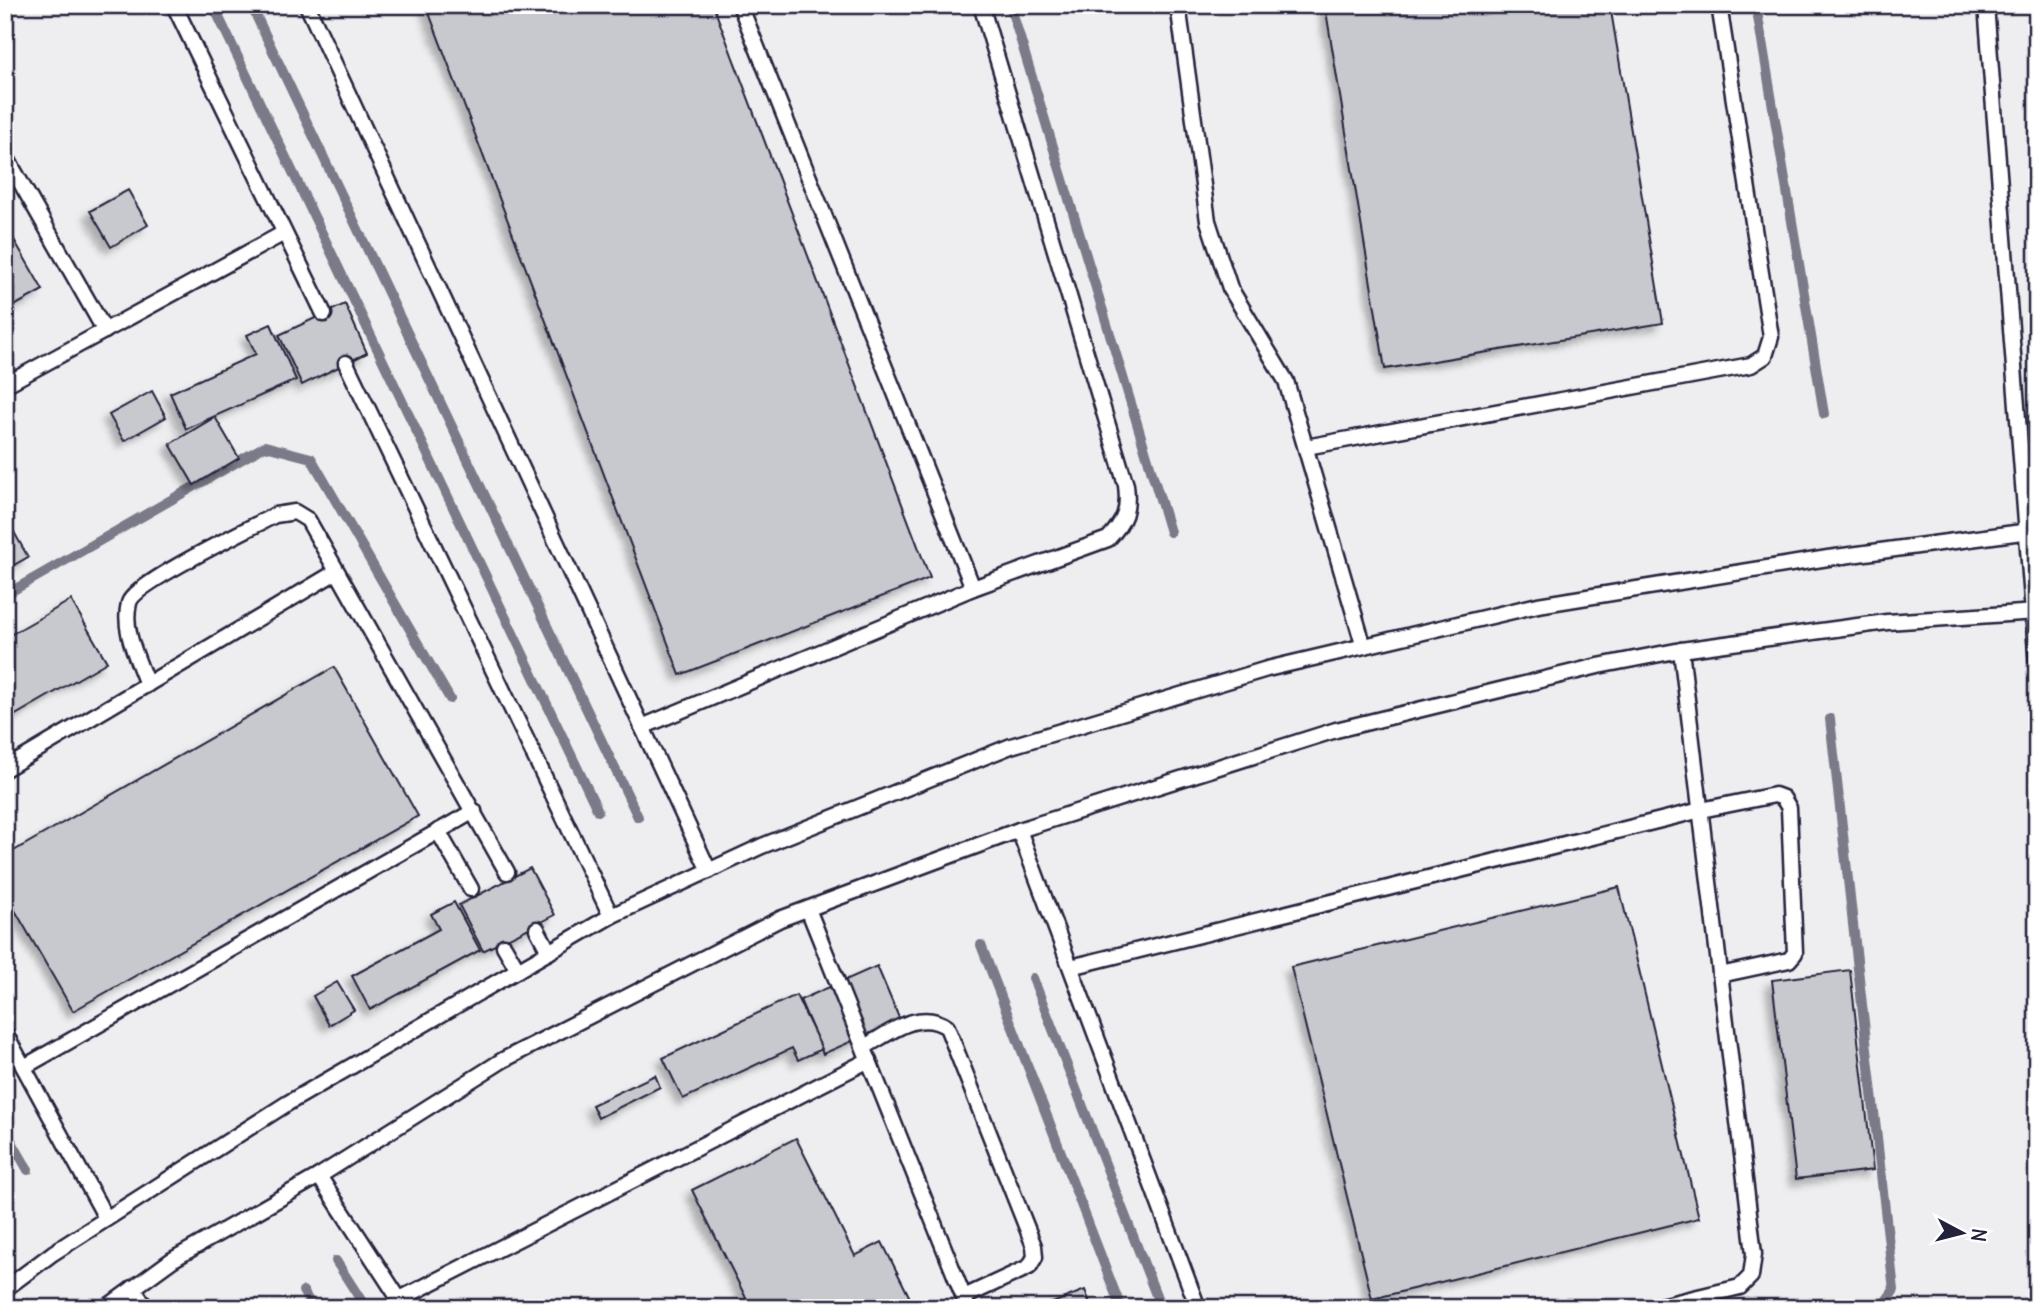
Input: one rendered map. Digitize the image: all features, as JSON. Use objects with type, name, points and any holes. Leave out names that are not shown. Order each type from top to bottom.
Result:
[{"type":"lane","points":[[174,5],[324,314]]},
{"type":"lane","points":[[307,5],[709,871]]},
{"type":"lane","points":[[740,5],[973,588]]},
{"type":"lane","points":[[642,727],[973,588],[1108,539],[1124,522],[1128,506],[1126,485],[981,5]]},
{"type":"lane","points":[[1178,5],[1208,221],[1230,288],[1286,381],[1363,644]]},
{"type":"lane","points":[[1306,447],[1751,365],[1765,356],[1771,337],[1719,5]]},
{"type":"lane","points":[[1986,5],[2031,530],[2037,665]]},
{"type":"lane","points":[[5,155],[105,331]]},
{"type":"lane","points":[[5,385],[284,233]]},
{"type":"lane","points":[[346,363],[611,916]]},
{"type":"lane","points":[[147,685],[126,626],[130,600],[147,583],[275,515],[295,512],[308,520],[507,872]]},
{"type":"lane","points":[[5,1289],[106,1218],[288,1103],[611,916],[762,846],[1011,746],[1363,644],[1538,605],[1828,558],[2031,530]]},
{"type":"lane","points":[[5,769],[336,572]]},
{"type":"lane","points":[[106,1308],[172,1259],[319,1177],[502,1060],[780,919],[1019,830],[1336,730],[1598,666],[1681,650],[1887,622],[2034,612]]},
{"type":"lane","points":[[1652,1308],[1740,1287],[1751,1276],[1754,1254],[1681,650]]},
{"type":"lane","points":[[1071,967],[1701,810],[1775,795],[1783,798],[1789,808],[1795,953],[1789,960],[1720,975]]},
{"type":"lane","points":[[24,1067],[474,811]]},
{"type":"lane","points":[[1019,830],[1198,1308]]},
{"type":"lane","points":[[438,831],[471,889]]},
{"type":"lane","points":[[319,1177],[403,1303],[866,1054],[918,1019],[934,1018],[947,1027],[1034,1245],[1035,1257],[1029,1267],[966,1303],[866,1054],[808,909]]},
{"type":"lane","points":[[537,929],[549,952]]},
{"type":"lane","points":[[505,946],[518,970]]},
{"type":"lane","points":[[5,1033],[106,1218]]},
{"type":"lane","points":[[133,1288],[146,1308]]},
{"type":"shaded area","points":[[5,5],[2037,5],[2037,1308],[5,1308]]},
{"type":"building","points":[[426,5],[713,5],[930,578],[680,675]]},
{"type":"building","points":[[1325,5],[1610,5],[1663,323],[1385,369]]},
{"type":"building","points":[[128,190],[148,225],[111,247],[90,211]]},
{"type":"building","points":[[5,224],[43,290],[5,311]]},
{"type":"building","points":[[345,304],[367,353],[302,385],[279,335]]},
{"type":"building","points":[[271,324],[296,380],[186,429],[170,393],[256,354],[247,335]]},
{"type":"building","points":[[152,391],[166,417],[124,441],[109,415]]},
{"type":"building","points":[[215,417],[239,458],[194,485],[170,444]]},
{"type":"building","points":[[5,516],[28,557],[5,570]]},
{"type":"building","points":[[71,600],[107,662],[5,721],[5,638]]},
{"type":"building","points":[[334,667],[418,816],[73,1011],[5,893],[5,856]]},
{"type":"building","points":[[530,868],[555,915],[483,951],[459,905]]},
{"type":"building","points":[[1619,887],[1699,1218],[1372,1299],[1291,967]]},
{"type":"building","points":[[454,902],[480,950],[370,1010],[352,976],[439,929],[431,914]]},
{"type":"building","points":[[877,966],[900,1020],[823,1054],[800,1000]]},
{"type":"building","points":[[1850,970],[1873,1170],[1796,1179],[1772,980]]},
{"type":"building","points":[[337,982],[354,1010],[329,1025],[313,996]]},
{"type":"building","points":[[796,995],[822,1049],[798,1060],[792,1048],[683,1099],[663,1058]]},
{"type":"building","points":[[655,1075],[660,1087],[598,1118],[592,1105]]},
{"type":"building","points":[[796,1138],[855,1256],[882,1242],[915,1308],[751,1308],[692,1190]]},
{"type":"building","points":[[1085,1290],[1092,1308],[1040,1308]]},
{"type":"waterway","points":[[213,5],[598,811]]},
{"type":"waterway","points":[[251,5],[638,817]]},
{"type":"waterway","points":[[1010,5],[1170,532]]},
{"type":"waterway","points":[[1756,5],[1824,414]]},
{"type":"waterway","points":[[5,595],[265,446],[311,458],[450,699]]},
{"type":"waterway","points":[[1830,719],[1894,1290],[1881,1308]]},
{"type":"waterway","points":[[981,945],[1121,1308]]},
{"type":"waterway","points":[[1033,978],[1161,1308]]},
{"type":"waterway","points":[[5,1130],[28,1170]]},
{"type":"waterway","points":[[336,1261],[366,1308]]},
{"type":"waterway","points":[[303,1291],[313,1308]]}]
